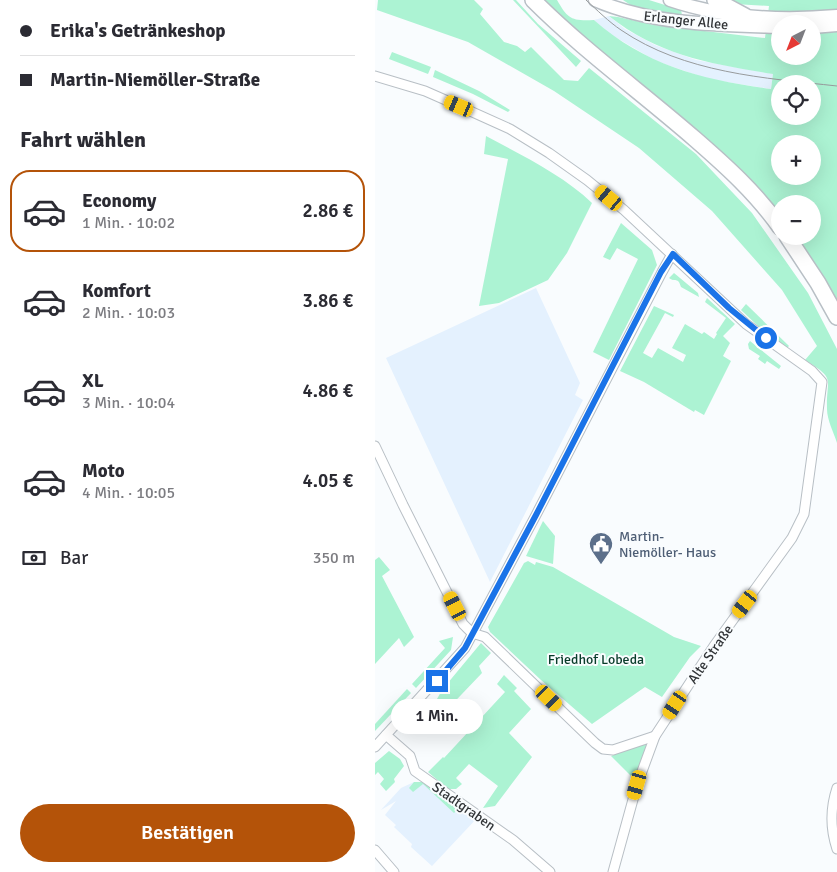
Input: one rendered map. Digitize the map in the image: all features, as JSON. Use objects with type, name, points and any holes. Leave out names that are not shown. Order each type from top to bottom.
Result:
[{"type":"main road","points":[[533,0],[563,29],[730,169],[749,188],[771,215]]},
{"type":"main road","name":"Erlanger Allee","points":[[595,0],[616,4],[655,18],[674,21],[767,22],[837,16]]},
{"type":"main road","name":"Erlanger Allee","points":[[670,0],[771,24]]},
{"type":"main road","points":[[715,0],[745,16]]},
{"type":"main road","points":[[821,26],[837,25]]},
{"type":"main road","points":[[793,245],[818,283],[837,317]]},
{"type":"street","points":[[375,76],[425,91],[509,130],[541,148],[587,180],[673,254],[661,272],[532,523],[465,648],[375,747]]},
{"type":"street","name":"Alte Straße","points":[[613,872],[637,785],[655,736],[714,646],[792,538],[804,514],[822,382],[812,371],[746,324],[673,254]]},
{"type":"street","points":[[375,446],[463,624],[473,633],[485,637],[603,749],[613,750],[655,736]]},
{"type":"street","name":"Stadtgraben","points":[[386,735],[410,756],[415,771],[513,840],[550,872]]},
{"type":"street","points":[[837,788],[831,816],[831,831],[837,849]]},
{"type":"street","points":[[375,850],[394,872]]},
{"type":"shaded area","points":[[609,16],[625,29],[655,45],[696,60],[773,74],[771,75],[771,89],[708,79],[656,61],[610,34],[594,20]]},
{"type":"shaded area","points":[[536,288],[580,383],[575,395],[583,400],[490,582],[386,358]]},
{"type":"shaded area","points":[[414,782],[423,782],[457,806],[478,817],[432,866],[411,847],[412,844],[394,827],[396,825],[385,815],[396,801],[381,810],[401,788]]},
{"type":"green space","points":[[378,0],[474,0],[483,9],[480,14],[504,42],[517,46],[525,52],[531,47],[564,80],[578,81],[589,68],[696,154],[752,213],[771,240],[771,245],[774,245],[808,293],[837,349],[837,443],[827,413],[828,380],[822,372],[805,360],[817,346],[782,290],[712,211],[639,148],[554,91],[468,42],[377,10]]},
{"type":"green space","points":[[513,0],[516,0],[538,24],[581,61],[576,67]]},
{"type":"green space","points":[[540,0],[557,0],[571,18],[594,20],[614,36],[655,60],[722,81],[771,89],[771,125],[821,125],[821,75],[773,75],[707,62],[647,41],[609,16],[654,25],[765,38],[769,6],[734,4],[728,0],[837,0],[837,307],[798,245],[821,245],[821,195],[771,195],[771,212]]},
{"type":"green space","points":[[623,0],[649,0],[681,10],[682,15],[680,17],[635,8]]},
{"type":"green space","points":[[392,52],[431,67],[428,74],[389,59]]},
{"type":"green space","points":[[435,70],[479,91],[510,110],[508,112],[473,94],[433,77]]},
{"type":"green space","points":[[486,136],[568,183],[592,203],[567,253],[548,280],[499,303],[479,306],[508,159],[484,154]]},
{"type":"green space","points":[[621,223],[652,250],[657,265],[609,360],[593,352],[638,259],[617,248],[610,260],[603,257]]},
{"type":"green space","points":[[674,273],[698,293],[699,297],[681,287],[677,281],[669,278]]},
{"type":"green space","points":[[707,298],[735,324],[723,336],[730,343],[723,356],[731,361],[704,415],[695,410],[694,412],[644,382],[620,371],[654,306],[674,315],[673,317],[665,313],[643,353],[652,358],[658,348],[683,362],[686,355],[672,348],[685,324],[702,334],[704,332],[714,339],[726,318],[705,302]]},
{"type":"green space","points":[[746,304],[789,346],[787,348],[758,326],[741,310]]},
{"type":"green space","points":[[750,341],[781,366],[779,369],[767,361],[765,364],[758,359],[760,356],[749,349],[748,344]]},
{"type":"green space","points":[[543,521],[555,536],[553,564],[526,556]]},
{"type":"green space","points":[[379,557],[390,570],[382,576],[414,637],[404,647],[399,638],[375,664],[375,560]]},
{"type":"green space","name":"Friedhof Lobeda","points":[[528,561],[535,565],[536,562],[553,567],[674,637],[701,646],[690,657],[662,697],[645,687],[592,724],[541,680],[490,632],[488,627],[524,563]]},
{"type":"green space","points":[[453,637],[451,650],[416,688],[412,684],[445,648],[439,641]]},
{"type":"green space","points":[[481,643],[491,653],[479,666],[482,673],[440,717],[432,708],[442,690]]},
{"type":"green space","points":[[504,675],[517,688],[514,691],[531,709],[509,733],[532,757],[495,806],[483,808],[498,786],[469,764],[456,778],[462,784],[456,789],[448,789],[428,772],[444,758],[505,692],[497,684]]},
{"type":"green space","points":[[407,689],[411,693],[375,731],[375,724]]},
{"type":"green space","points":[[646,743],[649,745],[635,780],[611,756]]},
{"type":"green space","points":[[389,751],[400,759],[404,766],[394,779],[395,782],[386,791],[380,784],[384,779],[378,772],[375,775],[375,763]]},
{"type":"green space","points":[[414,782],[423,782],[457,806],[457,810],[454,813],[423,784],[413,792],[409,788]]},
{"type":"tram line","points":[[586,0],[621,30],[671,56],[725,71],[837,86]]},
{"type":"place","name":"Martin- Niemöller- Haus","points":[[601,565]]},
{"type":"route","points":[[437,681],[465,648],[661,272],[673,254],[746,324],[766,338]]}]
